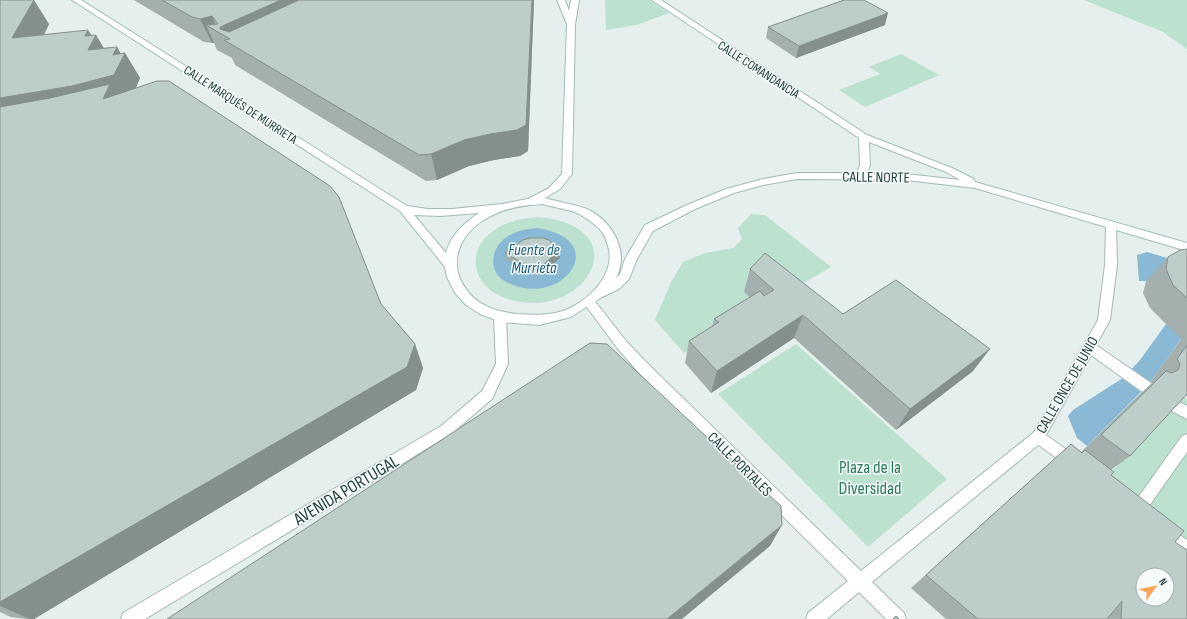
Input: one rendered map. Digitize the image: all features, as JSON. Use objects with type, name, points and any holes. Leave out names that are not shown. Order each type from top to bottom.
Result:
[{"type":"main road","name":"CALLE MARQUÉS DE MURRIETA","points":[[76,0],[404,209],[450,265]]},
{"type":"main road","points":[[561,0],[571,25]]},
{"type":"main road","points":[[525,202],[543,201],[578,208],[591,215],[606,228],[615,243],[617,260],[612,277],[601,293],[590,303],[562,315],[547,319],[515,320],[500,316],[483,310],[469,301],[459,290],[452,278],[450,265],[451,250],[465,230],[475,220],[501,207],[525,202],[544,195],[559,186],[567,174],[571,25],[575,0]]},
{"type":"main road","name":"CALLE COMANDANCIA","points":[[656,0],[864,137],[949,170],[976,185]]},
{"type":"main road","points":[[861,176],[865,165],[864,137]]},
{"type":"main road","name":"CALLE NORTE","points":[[601,293],[614,286],[625,276],[631,259],[649,228],[691,207],[730,192],[763,182],[797,176],[906,176],[976,185],[1187,247]]},
{"type":"main road","name":"CALLE MARQUÉS DE MURRIETA","points":[[404,209],[420,213],[501,207]]},
{"type":"main road","name":"CALLE ONCE DE JUNIO","points":[[814,619],[1038,437],[1104,320],[1110,265],[1111,225]]},
{"type":"main road","name":"CALLE PORTALES","points":[[590,303],[622,345],[860,583],[898,619]]},
{"type":"main road","name":"AVENIDA PORTUGAL","points":[[129,619],[446,430],[487,395],[502,364],[500,316]]},
{"type":"main road","points":[[1089,347],[1146,387]]},
{"type":"main road","points":[[1171,404],[1187,413]]},
{"type":"main road","points":[[1038,437],[1086,473]]},
{"type":"main road","points":[[1137,511],[1187,440]]},
{"type":"main road","points":[[1124,502],[1187,549]]},
{"type":"green space","points":[[605,0],[650,0],[669,13],[637,25],[606,30]]},
{"type":"green space","points":[[1084,0],[1187,0],[1187,49],[1163,32]]},
{"type":"green space","points":[[901,54],[939,75],[865,107],[839,90],[880,74],[869,67]]},
{"type":"green space","points":[[751,214],[765,215],[831,267],[684,353],[655,320],[671,282],[683,262],[705,253],[733,248],[742,239],[738,228]]},
{"type":"green space","points":[[539,217],[570,224],[588,237],[594,253],[591,270],[580,286],[562,297],[538,303],[511,300],[498,295],[488,288],[476,269],[478,248],[485,238],[506,223]]},
{"type":"green space","name":"Plaza de la Diversidad","points":[[796,344],[947,479],[868,547],[718,394]]},
{"type":"green space","points":[[1183,397],[1187,399],[1187,563],[1093,491]]},
{"type":"water","name":"Fuente de Murrieta","points":[[537,228],[560,235],[573,245],[576,258],[572,270],[561,280],[546,287],[528,289],[508,283],[496,272],[494,266],[493,259],[498,245],[510,235],[527,229]]},
{"type":"water","points":[[1147,252],[1187,264],[1158,273],[1146,281],[1139,281],[1137,255]]},
{"type":"water","points":[[1166,324],[1183,336],[1149,384],[1087,446],[1077,438],[1068,416],[1073,410],[1123,378],[1140,360]]},
{"type":"building","points":[[0,0],[34,0],[12,38],[88,30],[85,36],[96,35],[88,50],[117,47],[113,55],[125,53],[114,75],[72,86],[0,98]]},
{"type":"building","points":[[162,0],[281,0],[220,27],[220,29],[229,32],[299,0],[532,0],[526,125],[517,130],[464,140],[431,154],[419,155],[224,40],[230,39],[206,25],[218,24],[212,16],[200,19],[192,17]]},
{"type":"building","points":[[844,0],[864,0],[888,13],[799,46],[768,27]]},
{"type":"building","points":[[157,81],[169,81],[330,186],[339,197],[381,304],[415,344],[407,367],[0,602],[0,107],[50,98],[110,84],[103,99]]},
{"type":"building","points":[[530,238],[543,238],[549,240],[559,251],[544,264],[537,266],[524,264],[505,253],[523,240]]},
{"type":"building","points":[[1187,249],[1187,298],[1173,285],[1166,269],[1168,257],[1180,250]]},
{"type":"building","points":[[765,253],[843,314],[896,280],[990,349],[910,409],[803,315],[717,371],[689,341],[719,322],[714,319],[760,291],[764,296],[774,290],[750,269]]},
{"type":"building","points":[[590,343],[607,344],[781,506],[782,525],[667,619],[167,619]]},
{"type":"building","points":[[1187,345],[1187,394],[1130,456],[1101,435],[1166,371],[1172,373],[1178,370],[1180,364],[1177,359]]},
{"type":"building","points":[[1071,444],[1082,453],[1085,450],[1114,472],[1111,475],[1184,531],[1175,542],[1187,550],[1187,619],[1121,619],[1122,601],[1107,619],[978,619],[926,575]]}]
